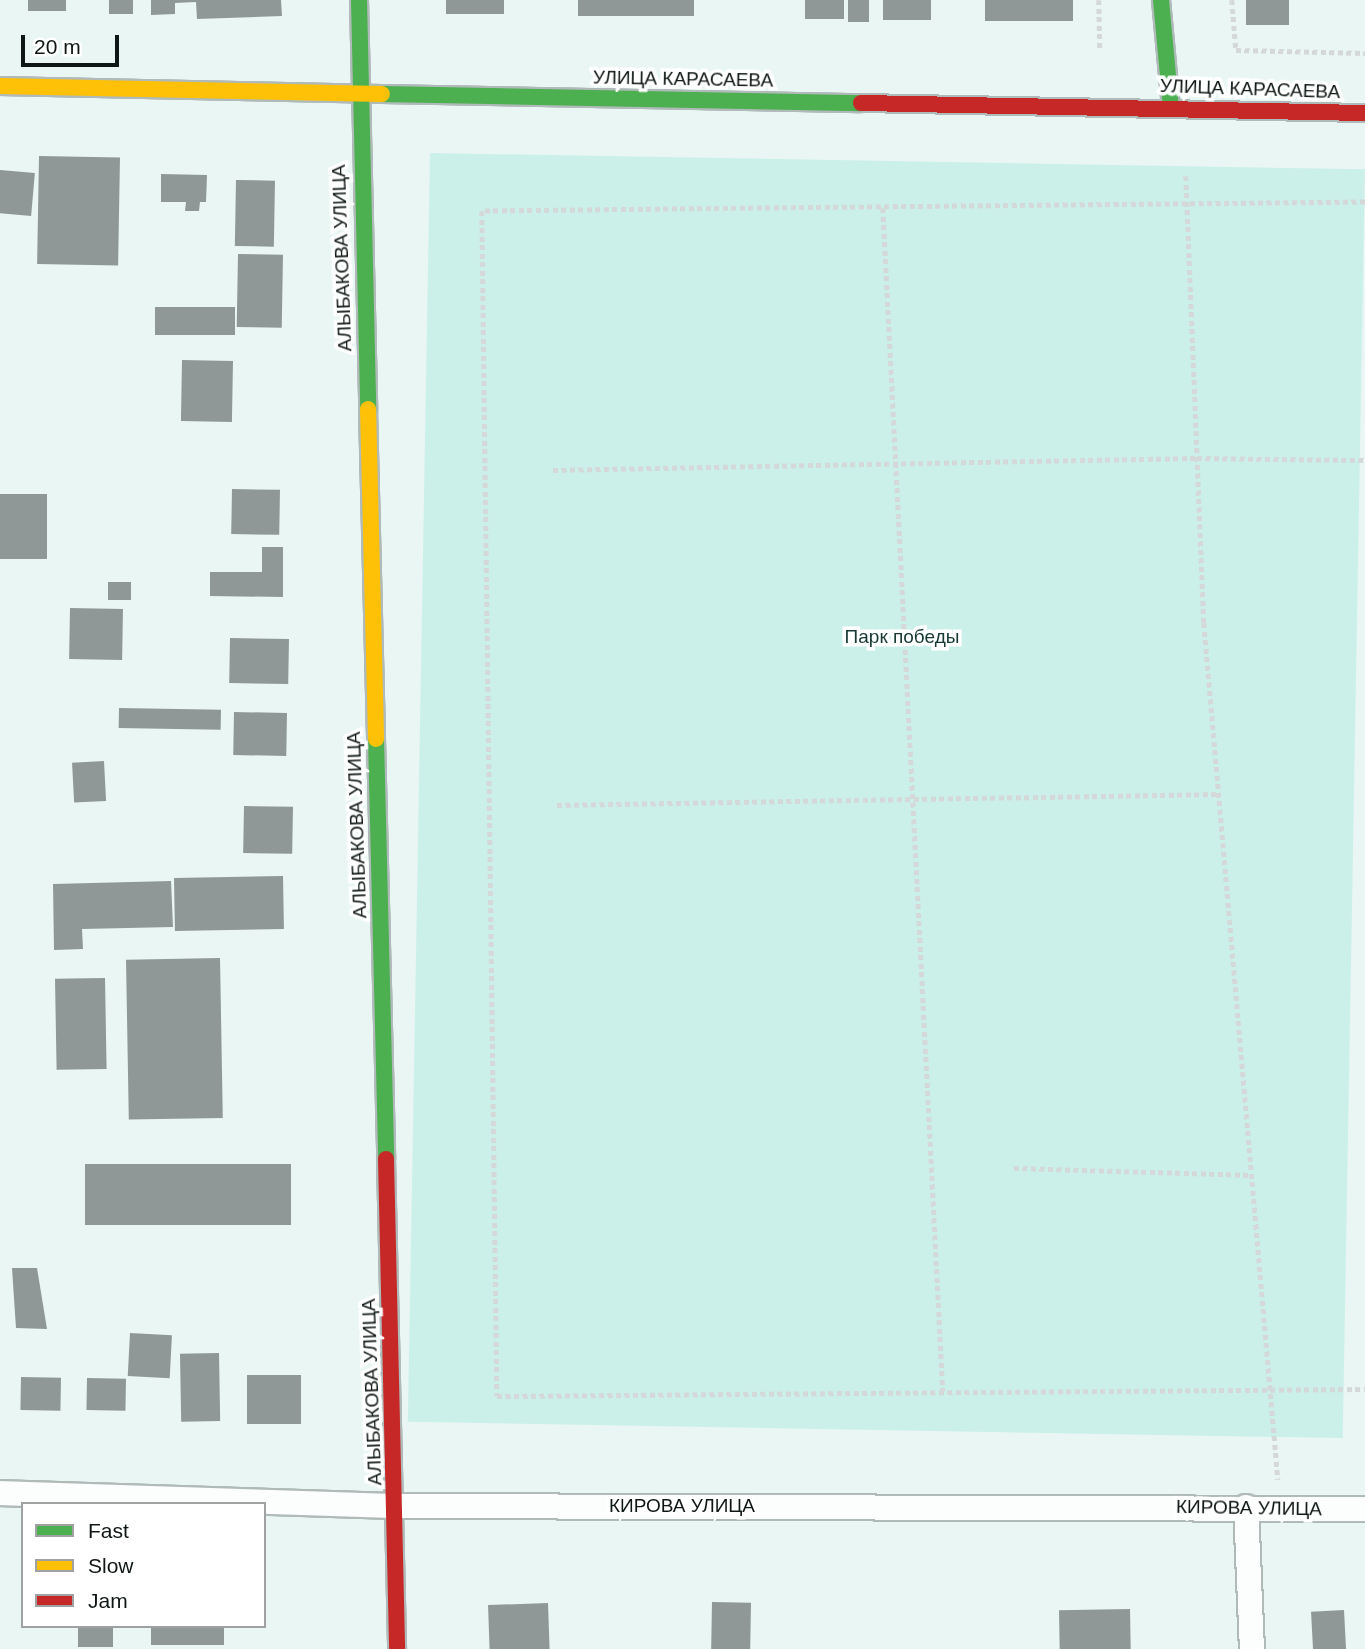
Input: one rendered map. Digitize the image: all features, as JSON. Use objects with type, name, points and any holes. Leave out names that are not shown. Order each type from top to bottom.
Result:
[{"type":"street","name":"АЛЫБАКОВА УЛИЦА","points":[[359,0],[359,95],[396,1506],[397,1649]]},
{"type":"street","points":[[1161,0],[1171,108]]},
{"type":"street","name":"УЛИЦА КАРАСАЕВА","points":[[0,86],[1365,113]]},
{"type":"street","name":"КИРОВА УЛИЦА","points":[[0,1493],[396,1506],[1365,1509]]},
{"type":"street","points":[[1246,1507],[1252,1649]]},
{"type":"path","points":[[1099,0],[1100,50]]},
{"type":"path","points":[[1232,0],[1236,50],[1365,52]]},
{"type":"path","points":[[1186,176],[1197,458],[1218,794],[1281,1508]]},
{"type":"path","points":[[1365,202],[482,211],[497,1396],[1365,1390]]},
{"type":"path","points":[[883,208],[943,1391]]},
{"type":"path","points":[[553,470],[1197,458],[1365,460]]},
{"type":"path","points":[[557,805],[1218,794]]},
{"type":"path","points":[[1014,1168],[1252,1175]]},
{"type":"green space","name":"Парк победы","points":[[430,153],[1365,169],[1343,1438],[408,1422]]},
{"type":"building","points":[[28,0],[66,0],[66,11],[28,11]]},
{"type":"building","points":[[109,0],[133,0],[133,14],[109,14]]},
{"type":"building","points":[[151,0],[281,0],[282,16],[197,19],[196,2],[175,3],[175,14],[151,15]]},
{"type":"building","points":[[446,0],[504,0],[504,14],[446,14]]},
{"type":"building","points":[[578,0],[694,0],[694,16],[578,16]]},
{"type":"building","points":[[805,0],[844,0],[844,19],[805,19]]},
{"type":"building","points":[[848,0],[869,0],[869,22],[848,22]]},
{"type":"building","points":[[883,0],[931,0],[931,20],[883,20]]},
{"type":"building","points":[[985,0],[1073,0],[1073,21],[985,21]]},
{"type":"building","points":[[1246,0],[1289,0],[1289,25],[1246,25]]},
{"type":"building","points":[[39,156],[120,157],[118,265],[37,264]]},
{"type":"building","points":[[0,170],[35,173],[31,216],[0,213]]},
{"type":"building","points":[[161,174],[207,175],[206,202],[200,202],[199,211],[185,211],[186,202],[161,202]]},
{"type":"building","points":[[236,180],[275,181],[274,247],[235,246]]},
{"type":"building","points":[[238,254],[283,255],[282,328],[237,327]]},
{"type":"building","points":[[155,307],[235,307],[235,335],[155,335]]},
{"type":"building","points":[[182,360],[233,361],[232,422],[181,421]]},
{"type":"building","points":[[232,489],[280,490],[279,535],[231,534]]},
{"type":"building","points":[[0,494],[47,494],[47,559],[0,559]]},
{"type":"building","points":[[262,547],[283,547],[283,597],[210,596],[210,572],[262,572]]},
{"type":"building","points":[[108,582],[131,582],[131,600],[108,600]]},
{"type":"building","points":[[70,608],[123,609],[122,660],[69,659]]},
{"type":"building","points":[[230,638],[289,639],[288,684],[229,683]]},
{"type":"building","points":[[119,708],[221,710],[221,730],[119,728]]},
{"type":"building","points":[[234,712],[287,713],[286,756],[233,755]]},
{"type":"building","points":[[104,761],[106,801],[74,803],[72,763]]},
{"type":"building","points":[[244,806],[293,807],[292,854],[243,853]]},
{"type":"building","points":[[283,876],[284,929],[175,931],[174,878]]},
{"type":"building","points":[[171,881],[173,927],[82,929],[83,949],[54,950],[53,884]]},
{"type":"building","points":[[220,958],[223,1118],[129,1120],[126,960]]},
{"type":"building","points":[[105,978],[107,1069],[57,1070],[55,979]]},
{"type":"building","points":[[85,1164],[291,1164],[291,1225],[85,1225]]},
{"type":"building","points":[[12,1268],[37,1268],[47,1329],[16,1328]]},
{"type":"building","points":[[130,1333],[172,1335],[170,1378],[128,1376]]},
{"type":"building","points":[[219,1353],[220,1421],[181,1422],[180,1354]]},
{"type":"building","points":[[247,1375],[301,1375],[301,1424],[247,1424]]},
{"type":"building","points":[[21,1377],[61,1378],[60,1411],[20,1410]]},
{"type":"building","points":[[87,1378],[126,1379],[125,1411],[86,1410]]},
{"type":"building","points":[[712,1602],[751,1603],[750,1649],[711,1649]]},
{"type":"building","points":[[548,1603],[550,1649],[490,1649],[488,1605]]},
{"type":"building","points":[[1130,1609],[1131,1649],[1060,1649],[1059,1610]]},
{"type":"building","points":[[1344,1610],[1346,1649],[1313,1649],[1311,1612]]},
{"type":"building","points":[[78,1628],[113,1628],[113,1647],[78,1647]]},
{"type":"building","points":[[151,1628],[224,1628],[224,1645],[151,1645]]},
{"type":"traffic: fast","points":[[359,0],[368,409]]},
{"type":"traffic: fast","points":[[1161,0],[1171,108]]},
{"type":"traffic: fast","points":[[382,94],[861,103]]},
{"type":"traffic: fast","points":[[376,739],[386,1159]]},
{"type":"traffic: slow","points":[[0,86],[382,94]]},
{"type":"traffic: slow","points":[[368,409],[376,739]]},
{"type":"traffic: jam","points":[[861,103],[1365,113]]},
{"type":"traffic: jam","points":[[386,1159],[397,1649]]}]
